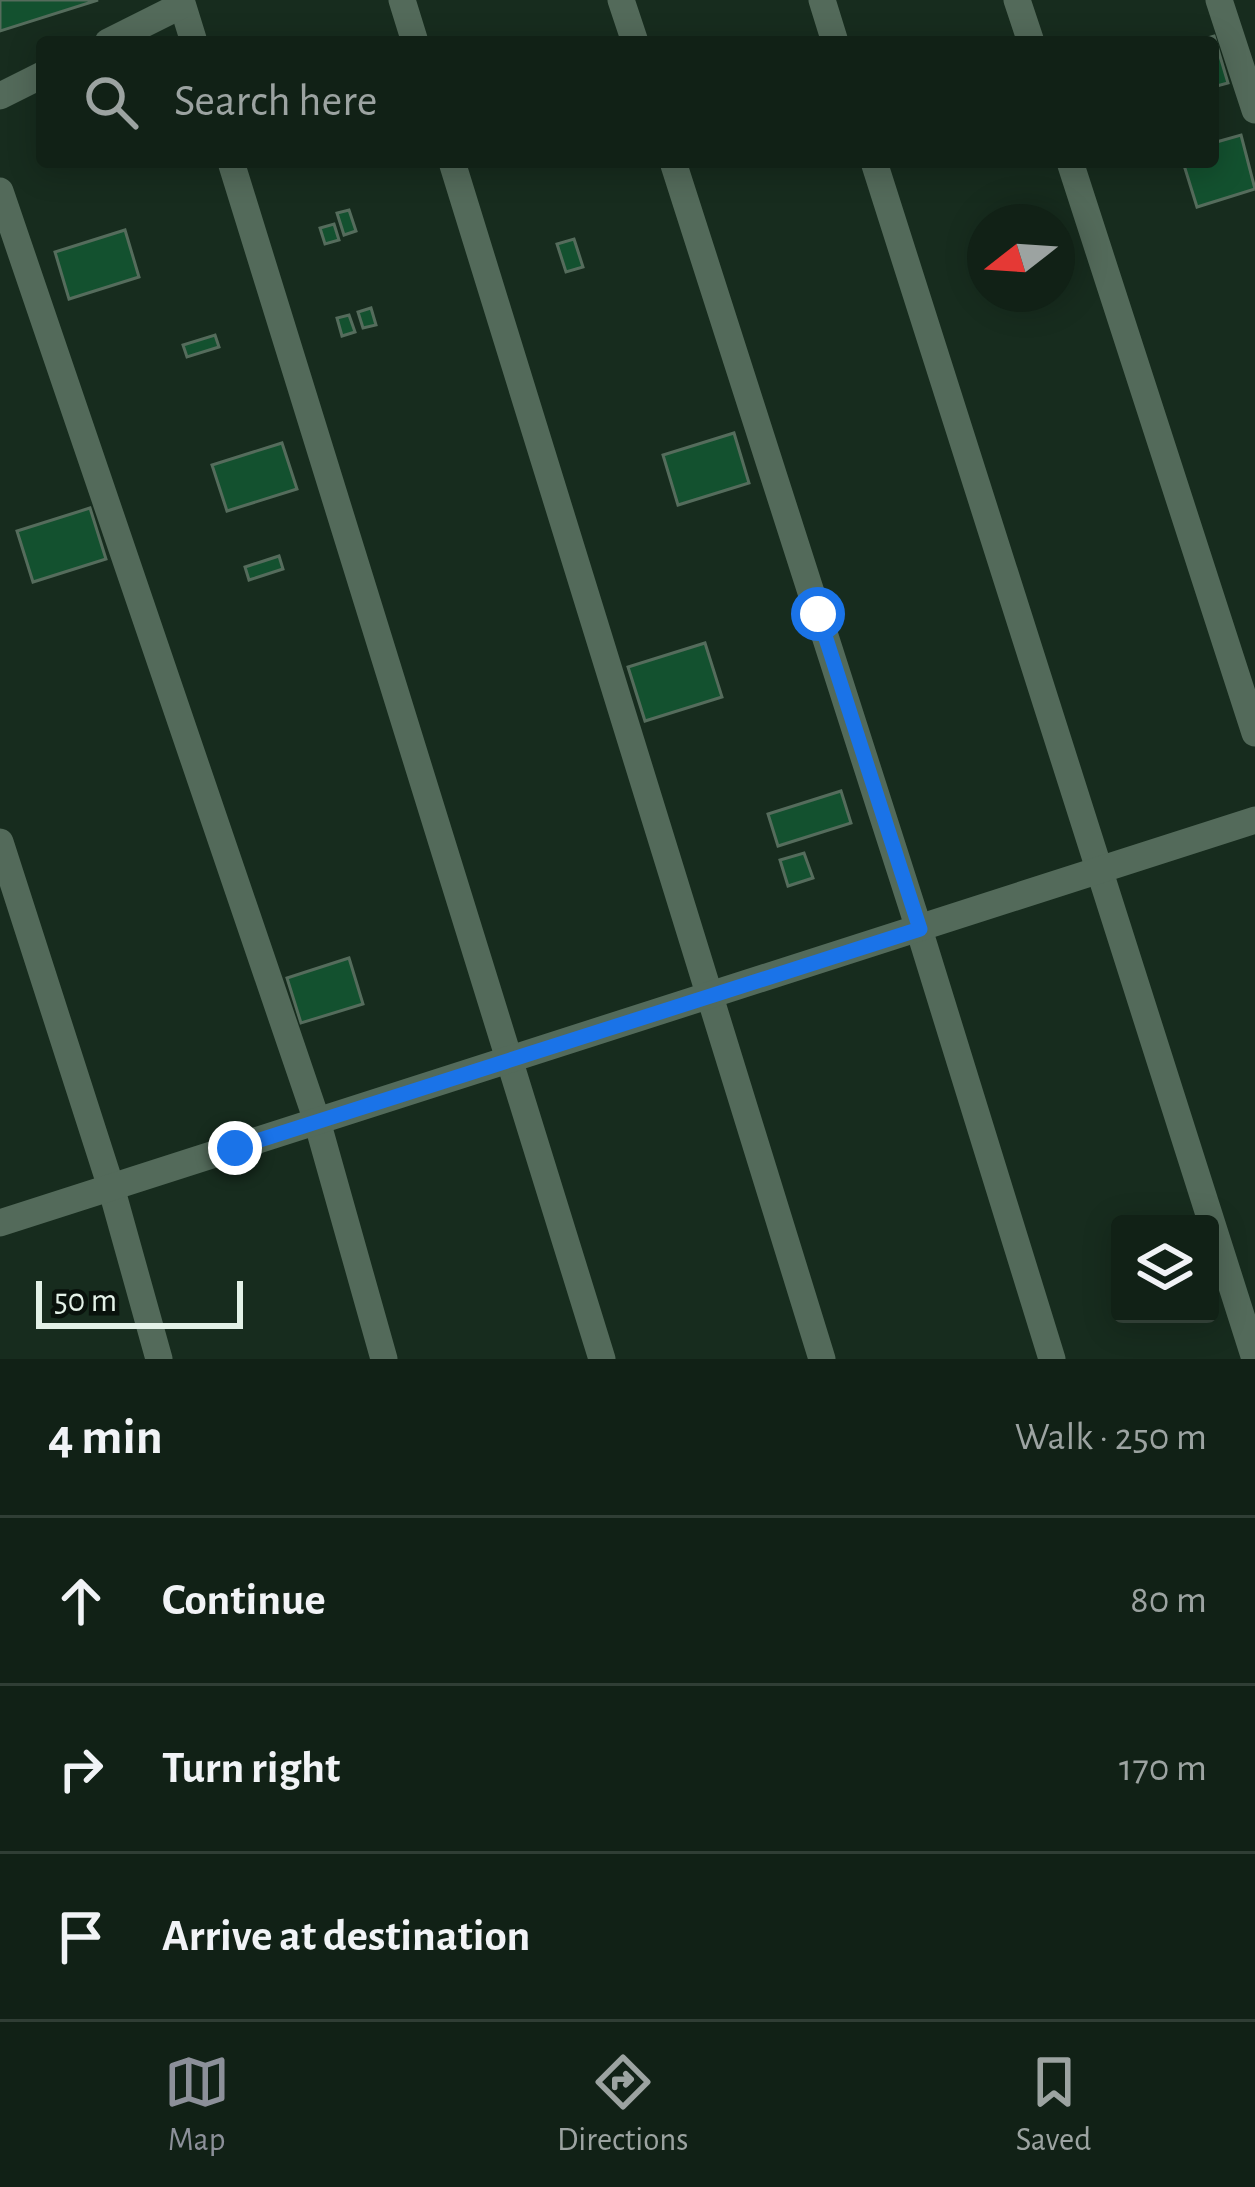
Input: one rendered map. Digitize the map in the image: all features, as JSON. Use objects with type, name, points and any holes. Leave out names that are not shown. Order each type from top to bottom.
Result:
[{"type":"street","points":[[402,0],[413,36]]},
{"type":"street","points":[[621,0],[633,36]]},
{"type":"street","points":[[822,0],[834,36]]},
{"type":"street","points":[[1017,0],[1029,36]]},
{"type":"street","points":[[1219,0],[1255,110]]},
{"type":"street","points":[[119,36],[181,2],[192,36]]},
{"type":"street","points":[[0,96],[36,78]]},
{"type":"street","points":[[233,168],[602,1359]]},
{"type":"street","points":[[454,168],[822,1359]]},
{"type":"street","points":[[675,168],[920,929],[1052,1359]]},
{"type":"street","points":[[876,168],[1255,1359]]},
{"type":"street","points":[[1072,168],[1255,733]]},
{"type":"street","points":[[0,191],[317,1121],[384,1359]]},
{"type":"street","points":[[0,1223],[1255,820]]},
{"type":"street","points":[[0,842],[111,1187],[159,1359]]},
{"type":"building","points":[[0,0],[98,0],[0,31]]},
{"type":"building","points":[[1219,53],[1228,83],[1219,85]]},
{"type":"building","points":[[1241,135],[1255,189],[1197,207],[1185,168],[1219,168],[1219,141]]},
{"type":"building","points":[[349,210],[356,231],[344,235],[337,213]]},
{"type":"building","points":[[334,224],[339,240],[325,244],[320,228]]},
{"type":"building","points":[[125,230],[139,277],[69,299],[55,252]]},
{"type":"building","points":[[574,239],[583,267],[566,272],[557,244]]},
{"type":"building","points":[[371,308],[376,325],[363,328],[358,312]]},
{"type":"building","points":[[349,315],[355,332],[342,336],[337,318]]},
{"type":"building","points":[[215,335],[219,347],[187,357],[183,345]]},
{"type":"building","points":[[734,433],[749,483],[678,505],[663,455]]},
{"type":"building","points":[[282,443],[297,489],[227,511],[212,465]]},
{"type":"building","points":[[90,508],[106,559],[33,582],[17,531]]},
{"type":"building","points":[[279,556],[283,569],[249,580],[245,567]]},
{"type":"building","points":[[705,643],[722,697],[645,721],[628,667]]},
{"type":"building","points":[[841,791],[851,823],[778,846],[768,814]]},
{"type":"building","points":[[804,853],[813,878],[788,886],[780,860]]},
{"type":"building","points":[[349,958],[363,1004],[301,1023],[287,978]]},
{"type":"route","points":[[235,1148],[920,929],[818,614]]}]
